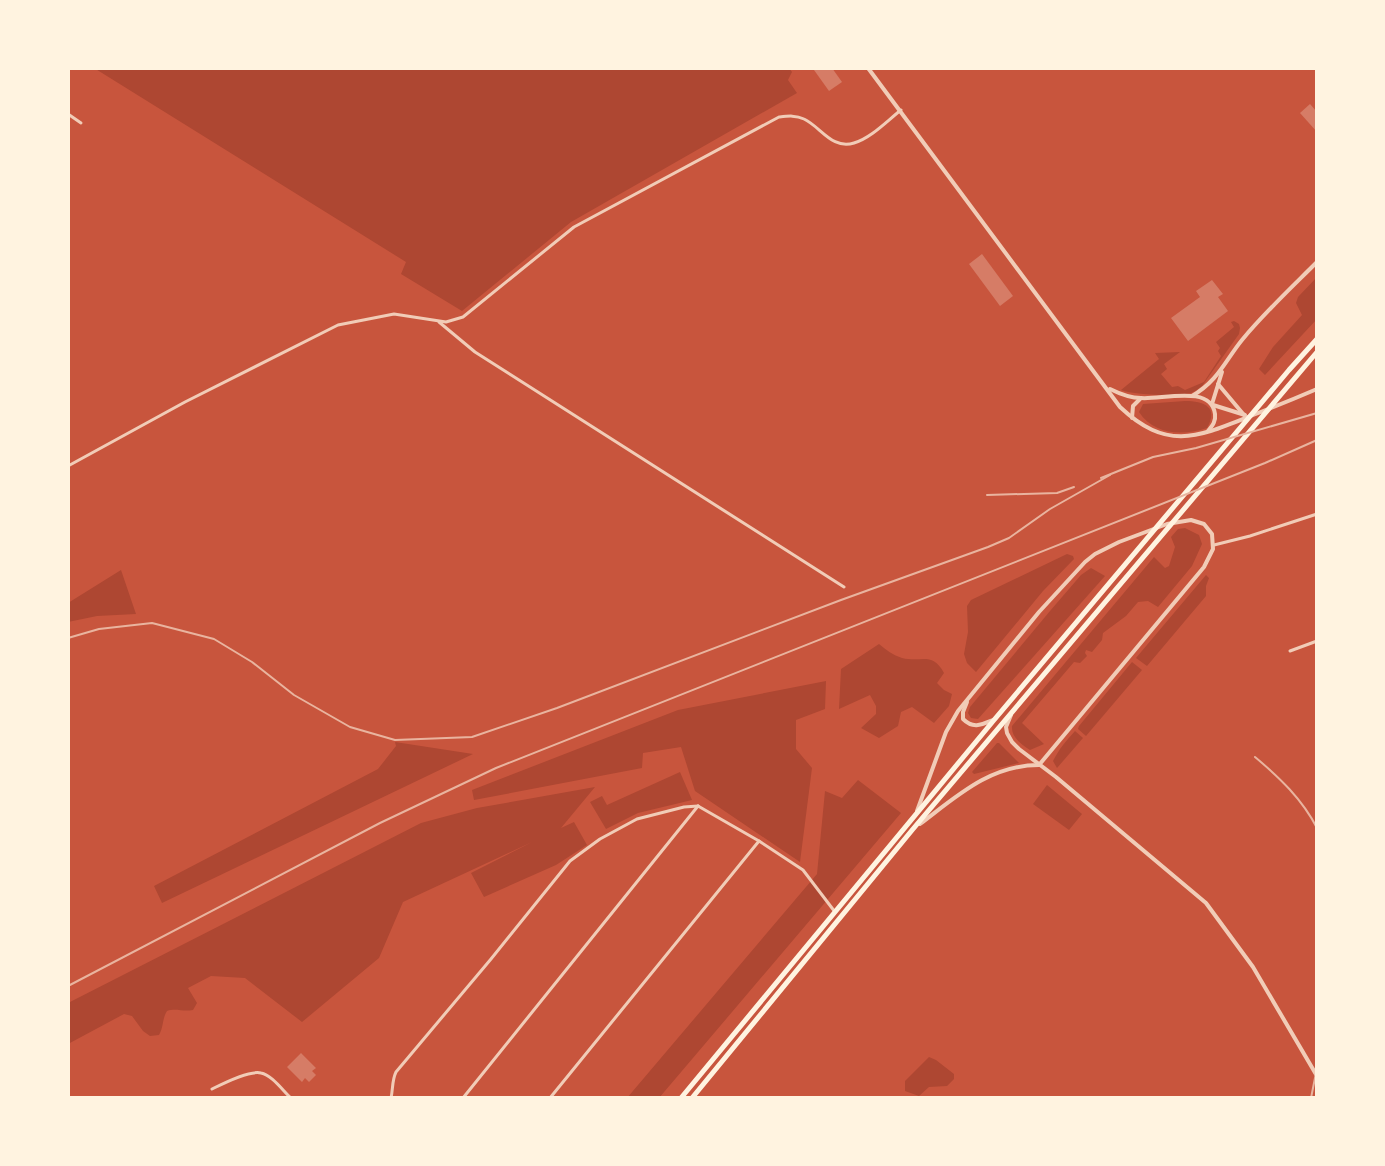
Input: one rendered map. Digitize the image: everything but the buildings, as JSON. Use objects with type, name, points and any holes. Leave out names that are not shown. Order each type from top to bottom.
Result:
[{"type":"main road","points":[[681,1098],[994,720],[1317,339]]},
{"type":"main road","points":[[692,1098],[913,829],[1317,352]]},
{"type":"street","points":[[868,68],[1120,407],[1132,418],[1146,428],[1170,436],[1186,437],[1220,429],[1317,389]]},
{"type":"street","points":[[68,466],[185,402],[338,325],[394,314],[439,322],[463,317],[574,227],[779,117],[794,116],[806,120],[836,143],[850,145],[901,110]]},
{"type":"street","points":[[68,114],[81,123]]},
{"type":"street","points":[[1192,396],[1209,385],[1243,339],[1317,262]]},
{"type":"street","points":[[439,322],[475,352],[844,587]]},
{"type":"street","points":[[1203,434],[1215,421],[1212,405],[1222,369]]},
{"type":"street","points":[[1218,384],[1247,416]]},
{"type":"street","points":[[1108,388],[1123,395],[1142,398],[1206,398],[1212,405],[1247,416]]},
{"type":"street","points":[[1132,418],[1133,406],[1142,398]]},
{"type":"street","points":[[1214,545],[1317,514]]},
{"type":"street","points":[[914,816],[946,732],[958,711],[1069,577],[1095,554],[1119,542],[1181,520],[1204,524],[1212,534],[1214,545],[1204,567],[1039,765]]},
{"type":"street","points":[[1290,651],[1317,641]]},
{"type":"street","points":[[970,696],[963,719],[969,725],[979,726],[994,720]]},
{"type":"street","points":[[1011,713],[1006,727],[1012,742],[1206,903],[1253,967],[1317,1076]]},
{"type":"street","points":[[913,829],[972,784],[997,772],[1039,765]]},
{"type":"street","points":[[463,1098],[698,806]]},
{"type":"street","points":[[391,1098],[392,1078],[396,1072],[570,861],[625,824],[698,806],[803,870],[835,912]]},
{"type":"street","points":[[550,1098],[759,841]]},
{"type":"street","points":[[212,1089],[260,1072],[291,1098]]},
{"type":"shaded area","points":[[94,68],[789,68],[792,72],[788,80],[797,93],[571,222],[462,311],[401,274],[406,262]]},
{"type":"shaded area","points":[[1317,277],[1317,319],[1265,375],[1259,369],[1273,347],[1302,315],[1296,303],[1298,297]]},
{"type":"shaded area","points":[[1231,322],[1239,324],[1239,334],[1202,386],[1196,391],[1166,395],[1121,390],[1159,359],[1155,353],[1180,352],[1164,364],[1167,369],[1161,374],[1172,387],[1185,390],[1204,382],[1221,356],[1216,342],[1234,327]]},
{"type":"shaded area","points":[[1185,401],[1208,407],[1211,415],[1207,428],[1170,432],[1145,420],[1139,412],[1143,404]]},
{"type":"shaded area","points":[[1185,528],[1199,535],[1202,544],[1192,566],[1158,607],[1148,601],[1138,602],[1126,616],[1103,633],[1102,640],[1092,652],[1086,650],[1087,656],[1080,663],[1074,662],[1022,723],[1044,744],[1030,750],[1023,745],[1015,737],[1012,726],[1154,557],[1165,568],[1169,566],[1175,547],[1171,537],[1178,529]]},
{"type":"shaded area","points":[[1067,554],[1074,559],[1043,591],[976,672],[967,663],[964,654],[968,632],[967,606],[971,600]]},
{"type":"shaded area","points":[[1091,568],[1105,576],[978,719],[971,718],[968,713],[970,707],[1081,575]]},
{"type":"shaded area","points":[[121,570],[136,614],[97,616],[68,622],[68,603]]},
{"type":"shaded area","points":[[1206,575],[1209,578],[1206,596],[1147,666],[1136,658]]},
{"type":"shaded area","points":[[879,644],[902,658],[931,660],[940,666],[944,673],[937,683],[952,694],[949,706],[934,723],[912,707],[901,712],[898,726],[879,738],[861,728],[876,714],[876,706],[870,695],[839,709],[841,669]]},
{"type":"shaded area","points":[[1132,662],[1142,670],[1086,736],[1078,729],[1079,726]]},
{"type":"shaded area","points":[[826,681],[825,709],[796,720],[796,749],[812,768],[800,862],[695,791],[681,747],[643,753],[642,768],[474,800],[472,790],[678,710]]},
{"type":"shaded area","points":[[1075,731],[1083,738],[1057,768],[1053,761]]},
{"type":"shaded area","points":[[395,742],[473,754],[162,903],[154,886],[378,769],[396,746]]},
{"type":"shaded area","points":[[997,743],[1019,763],[974,774],[972,772]]},
{"type":"shaded area","points":[[680,772],[692,800],[638,813],[606,829],[590,802],[602,796],[607,805]]},
{"type":"shaded area","points":[[858,780],[901,813],[659,1098],[627,1098],[817,874],[825,791],[842,798]]},
{"type":"shaded area","points":[[1047,785],[1082,814],[1069,830],[1033,804]]},
{"type":"shaded area","points":[[595,787],[561,828],[574,822],[587,845],[556,865],[484,897],[471,873],[532,842],[403,902],[379,958],[302,1022],[245,978],[211,976],[188,988],[197,1003],[193,1010],[167,1011],[159,1035],[150,1036],[132,1016],[124,1014],[68,1044],[68,1003],[421,823],[477,808]]},
{"type":"shaded area","points":[[929,1057],[954,1074],[954,1079],[947,1086],[929,1087],[919,1096],[905,1091],[905,1081]]},
{"type":"railway","points":[[1101,478],[1153,457],[1196,448],[1317,413]]},
{"type":"railway","points":[[68,986],[380,823],[496,768],[1317,440]]},
{"type":"railway","points":[[68,638],[99,629],[152,623],[214,639],[252,662],[294,695],[350,727],[395,740],[472,737],[988,547],[1009,538],[1050,509],[1110,475]]},
{"type":"railway","points":[[987,495],[1057,493],[1074,487]]},
{"type":"railway","points":[[1255,757],[1290,790],[1317,828]]},
{"type":"railway","points":[[1311,1098],[1317,1068]]}]
